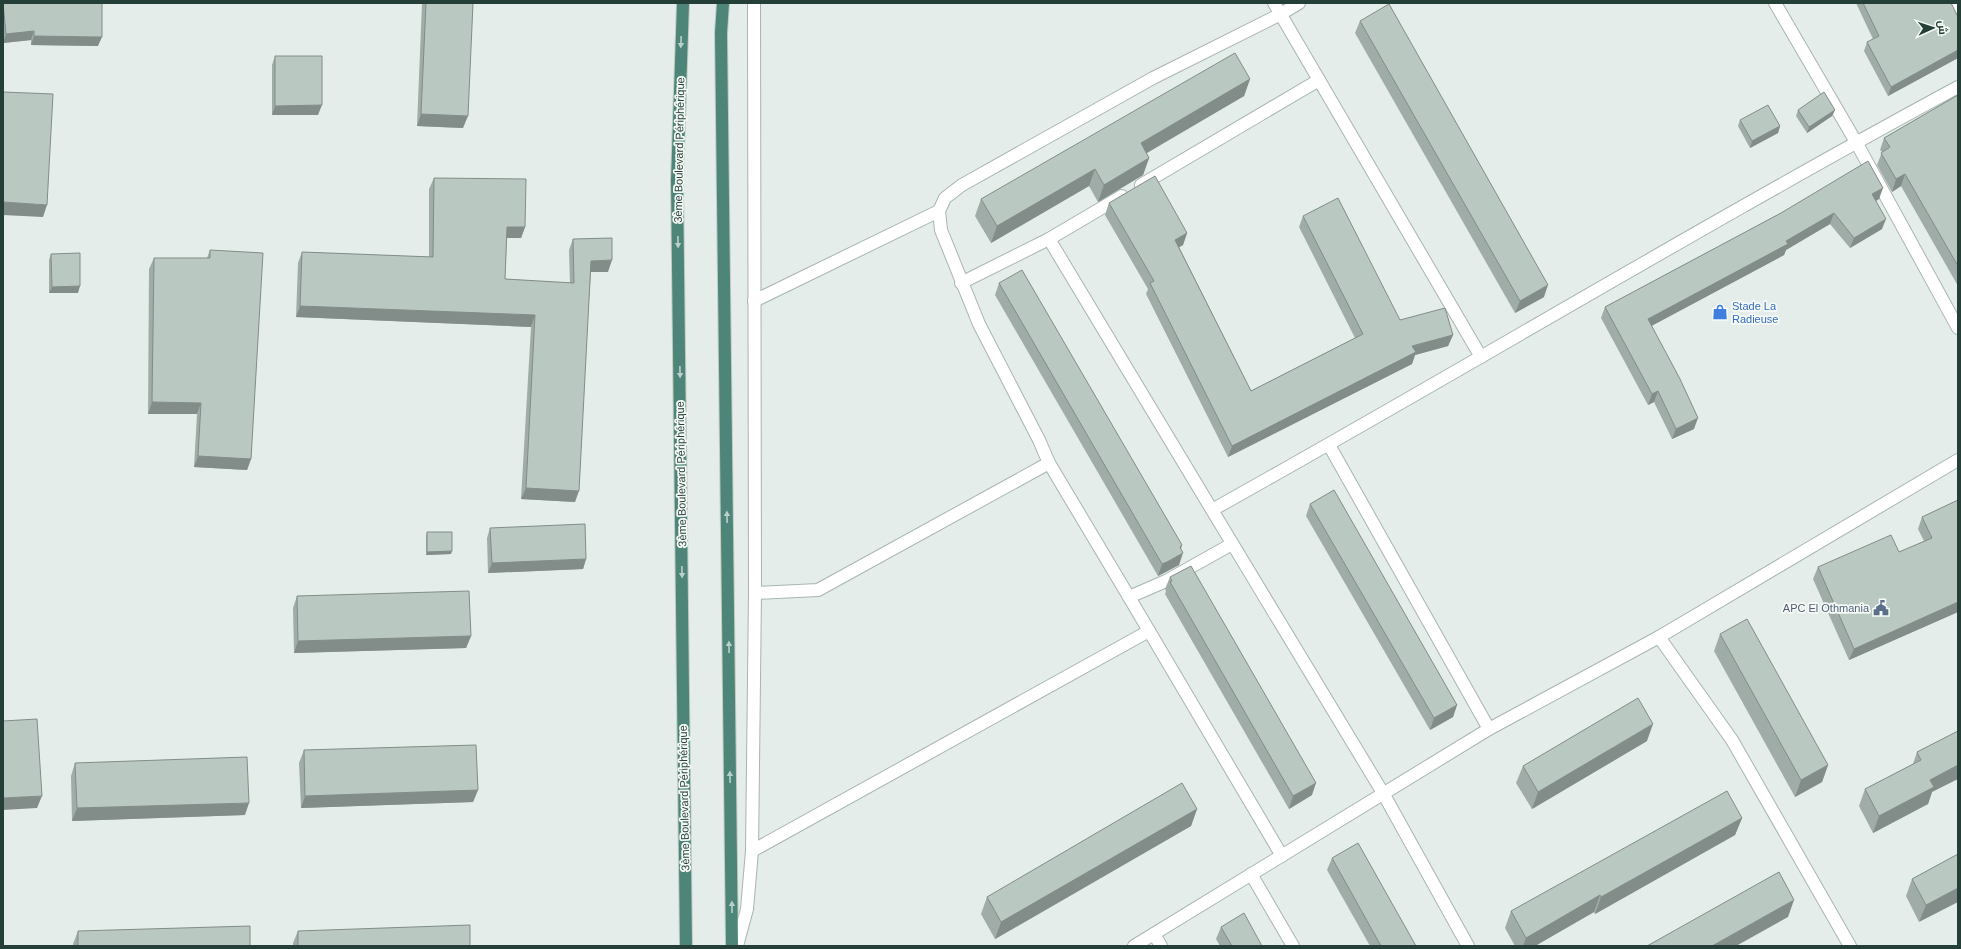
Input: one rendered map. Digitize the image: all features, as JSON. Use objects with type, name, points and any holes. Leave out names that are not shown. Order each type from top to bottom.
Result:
[{"type":"highway","name":"3ème Boulevard Périphérique","points":[[683,3],[677,181],[686,946]]},
{"type":"highway","points":[[723,3],[722,33],[732,946]]},
{"type":"street","points":[[737,946],[747,909],[752,850],[755,593],[754,3]]},
{"type":"street","points":[[1274,3],[1481,358]]},
{"type":"street","points":[[1282,856],[1048,463],[1039,440],[979,324],[941,230],[939,211],[945,198],[962,185],[1154,78],[1281,14],[1299,3]]},
{"type":"street","points":[[1775,3],[1856,142],[1958,328]]},
{"type":"street","points":[[1952,3],[1958,13]]},
{"type":"street","points":[[962,283],[1049,239],[1319,80]]},
{"type":"street","points":[[1212,510],[1329,445],[1856,142],[1958,87]]},
{"type":"street","points":[[754,301],[939,211]]},
{"type":"street","points":[[1049,239],[1383,794],[1468,946]]},
{"type":"street","points":[[1329,445],[1489,729]]},
{"type":"street","points":[[1134,946],[1489,729],[1659,637],[1958,460]]},
{"type":"street","points":[[755,593],[818,590],[1048,463]]},
{"type":"street","points":[[1129,597],[1166,581],[1232,544]]},
{"type":"street","points":[[752,850],[1149,631]]},
{"type":"street","points":[[1659,637],[1732,740],[1850,946]]},
{"type":"street","points":[[1251,874],[1293,946]]},
{"type":"street","points":[[1154,934],[1161,946]]},
{"type":"building","points":[[3,3],[102,3],[102,37],[34,36],[34,31],[6,34]]},
{"type":"building","points":[[426,3],[473,3],[468,116],[421,114]]},
{"type":"building","points":[[1863,3],[1951,3],[1958,17],[1958,50],[1891,87],[1867,42],[1879,36]]},
{"type":"building","points":[[1389,4],[1548,285],[1520,301],[1360,21]]},
{"type":"building","points":[[1235,53],[1250,79],[1141,143],[1149,158],[1104,185],[1095,169],[997,226],[981,199]]},
{"type":"building","points":[[275,56],[322,56],[322,105],[275,106]]},
{"type":"building","points":[[3,92],[53,94],[47,205],[3,202]]},
{"type":"building","points":[[1824,92],[1835,110],[1809,127],[1798,110]]},
{"type":"building","points":[[1958,95],[1958,266],[1905,174],[1896,179],[1881,153],[1890,147],[1884,138]]},
{"type":"building","points":[[1768,105],[1780,126],[1752,141],[1740,120]]},
{"type":"building","points":[[1868,161],[1883,188],[1872,194],[1886,219],[1854,238],[1834,213],[1786,241],[1788,244],[1648,319],[1680,379],[1698,418],[1676,429],[1658,391],[1652,394],[1605,307],[1781,213]]},
{"type":"building","points":[[1155,176],[1187,233],[1175,240],[1251,391],[1363,334],[1303,216],[1338,198],[1400,320],[1445,308],[1453,335],[1412,346],[1416,352],[1232,446],[1150,283],[1154,281],[1109,203]]},
{"type":"building","points":[[434,178],[526,179],[525,227],[507,227],[505,279],[574,283],[573,239],[612,238],[612,260],[591,261],[579,491],[526,488],[535,315],[300,306],[302,252],[433,257]]},
{"type":"building","points":[[210,250],[263,253],[251,459],[198,456],[201,403],[152,402],[154,258],[210,258]]},
{"type":"building","points":[[80,253],[80,286],[52,287],[51,254]]},
{"type":"building","points":[[1022,270],[1182,545],[1180,547],[1183,553],[1167,562],[1162,564],[999,283]]},
{"type":"building","points":[[1334,490],[1457,705],[1434,718],[1310,504]]},
{"type":"building","points":[[1958,500],[1958,602],[1854,649],[1818,567],[1891,535],[1899,552],[1932,538],[1922,517]]},
{"type":"building","points":[[585,524],[586,559],[492,563],[490,528]]},
{"type":"building","points":[[427,532],[452,532],[452,551],[427,552]]},
{"type":"building","points":[[1191,566],[1316,783],[1293,796],[1170,582],[1172,581],[1170,577]]},
{"type":"building","points":[[469,591],[471,636],[298,641],[297,596]]},
{"type":"building","points":[[1747,619],[1828,765],[1801,780],[1720,634]]},
{"type":"building","points":[[1638,698],[1653,724],[1538,792],[1523,766]]},
{"type":"building","points":[[37,719],[42,796],[3,798],[3,721]]},
{"type":"building","points":[[1958,731],[1958,765],[1930,780],[1934,787],[1879,816],[1865,789],[1921,760],[1917,752]]},
{"type":"building","points":[[476,745],[478,790],[305,796],[304,750]]},
{"type":"building","points":[[247,757],[249,803],[77,808],[75,763]]},
{"type":"building","points":[[1182,783],[1197,809],[1001,922],[987,897]]},
{"type":"building","points":[[1727,791],[1742,818],[1601,897],[1600,895],[1526,938],[1511,911]]},
{"type":"building","points":[[1358,843],[1416,946],[1381,946],[1332,858]]},
{"type":"building","points":[[1958,854],[1958,888],[1926,905],[1912,879]]},
{"type":"building","points":[[1779,872],[1794,900],[1712,946],[1647,946]]},
{"type":"building","points":[[1244,913],[1262,946],[1232,946],[1221,927]]},
{"type":"building","points":[[470,925],[470,946],[298,946],[298,931]]},
{"type":"building","points":[[250,926],[250,946],[78,946],[78,931]]},
{"type":"place","name":"Stade La Radieuse","points":[[1720,312]]},
{"type":"place","name":"APC El Othmania","points":[[1881,608]]}]
